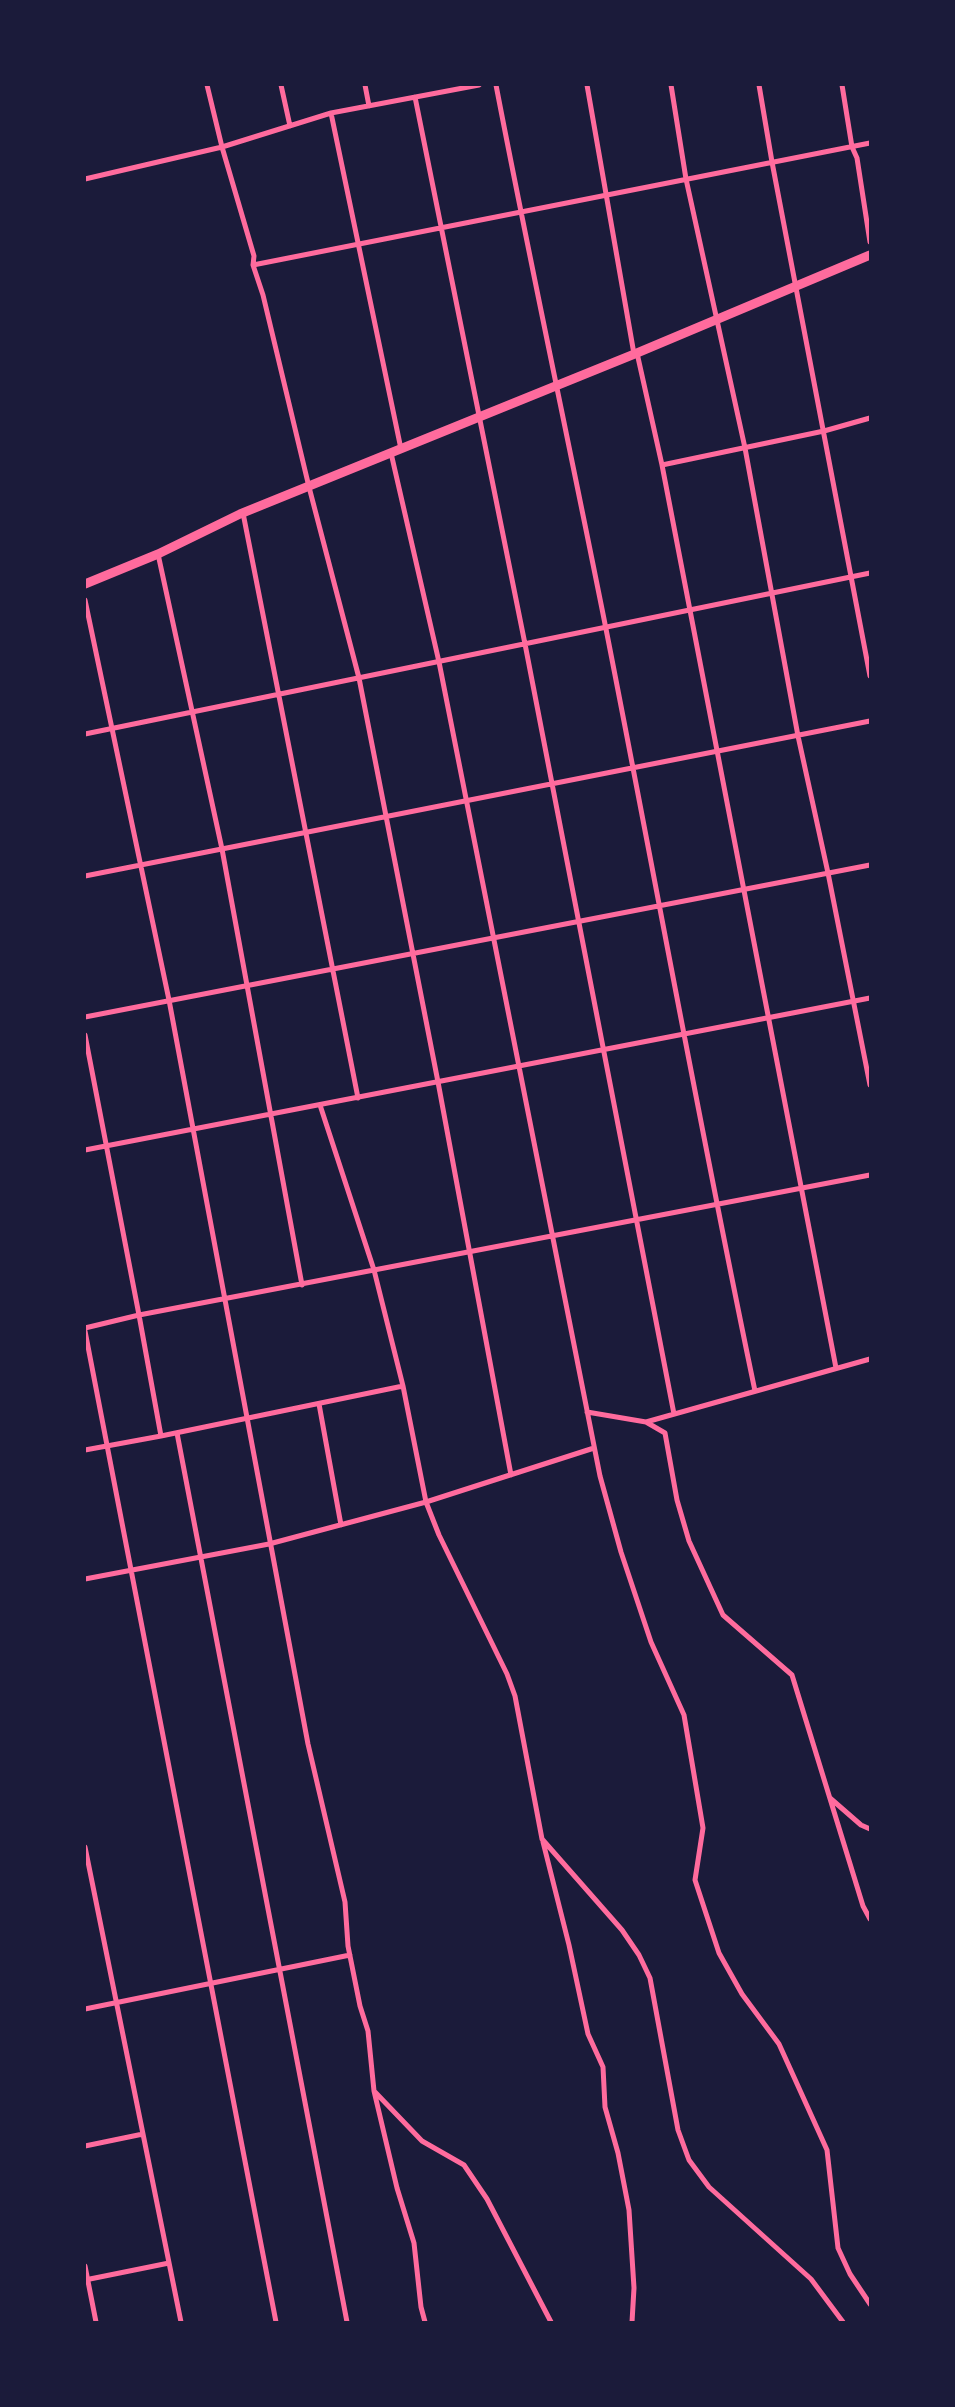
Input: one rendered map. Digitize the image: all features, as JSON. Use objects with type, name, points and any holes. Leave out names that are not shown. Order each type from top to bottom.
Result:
[{"type":"main road","points":[[85,584],[158,554],[244,513],[636,354],[716,318],[870,255]]},
{"type":"street","points":[[207,85],[222,147],[254,256],[254,265],[263,295],[309,487],[359,678],[438,1082],[468,1252],[511,1475]]},
{"type":"street","points":[[281,85],[290,126]]},
{"type":"street","points":[[364,85],[369,106]]},
{"type":"street","points":[[85,178],[222,147],[331,113],[451,88],[479,85]]},
{"type":"street","points":[[496,85],[555,386],[606,628],[716,1205],[755,1391]]},
{"type":"street","points":[[587,85],[605,195],[636,354],[662,465],[836,1368]]},
{"type":"street","points":[[670,85],[686,179],[744,448],[773,594],[798,736],[828,873],[870,1085]]},
{"type":"street","points":[[759,85],[850,579],[870,676]]},
{"type":"street","points":[[842,85],[852,146],[857,158],[870,242]]},
{"type":"street","points":[[415,97],[525,644],[577,922],[674,1414]]},
{"type":"street","points":[[331,113],[356,244],[401,449]]},
{"type":"street","points":[[254,265],[870,143]]},
{"type":"street","points":[[662,465],[824,431],[870,418]]},
{"type":"street","points":[[391,453],[439,662],[495,938],[594,1448],[621,1552],[651,1642],[684,1715],[703,1828],[695,1880],[718,1953],[742,1994],[779,2044],[827,2150],[838,2248],[850,2274],[870,2304]]},
{"type":"street","points":[[244,513],[358,1098]]},
{"type":"street","points":[[158,554],[194,711],[222,849],[302,1285]]},
{"type":"street","points":[[85,734],[850,579],[870,573]]},
{"type":"street","points":[[85,600],[114,728],[169,1000],[269,1544],[308,1744],[345,1902],[350,1955],[360,2006],[368,2030],[374,2091],[397,2188],[414,2243],[421,2306],[425,2322]]},
{"type":"street","points":[[85,876],[870,722]]},
{"type":"street","points":[[85,1017],[870,865]]},
{"type":"street","points":[[85,1150],[870,998]]},
{"type":"street","points":[[85,1035],[161,1436]]},
{"type":"street","points":[[320,1105],[374,1270],[403,1386],[426,1502],[439,1535],[503,1665],[512,1689],[542,1839],[569,1945],[588,2034],[603,2067],[605,2107],[618,2153],[629,2210],[634,2288],[632,2322]]},
{"type":"street","points":[[276,2322],[85,1329],[139,1315],[870,1175]]},
{"type":"street","points":[[646,1422],[870,1359]]},
{"type":"street","points":[[85,1450],[403,1386]]},
{"type":"street","points":[[319,1404],[341,1525]]},
{"type":"street","points":[[588,1412],[646,1422],[665,1433],[677,1500],[689,1541],[723,1615],[792,1675],[864,1906],[870,1919]]},
{"type":"street","points":[[177,1433],[278,1970],[347,2322]]},
{"type":"street","points":[[85,1579],[269,1544],[426,1502],[594,1448]]},
{"type":"street","points":[[830,1798],[861,1825],[870,1828]]},
{"type":"street","points":[[542,1839],[622,1930],[639,1955],[650,1978],[678,2130],[689,2160],[709,2187],[811,2279],[843,2322]]},
{"type":"street","points":[[85,1847],[88,1876],[117,2002],[181,2322]]},
{"type":"street","points":[[85,2009],[350,1955]]},
{"type":"street","points":[[374,2091],[422,2141],[464,2165],[491,2207],[551,2322]]},
{"type":"street","points":[[85,2146],[143,2134]]},
{"type":"street","points":[[86,2280],[169,2263]]},
{"type":"street","points":[[85,2266],[86,2280],[96,2322]]}]
